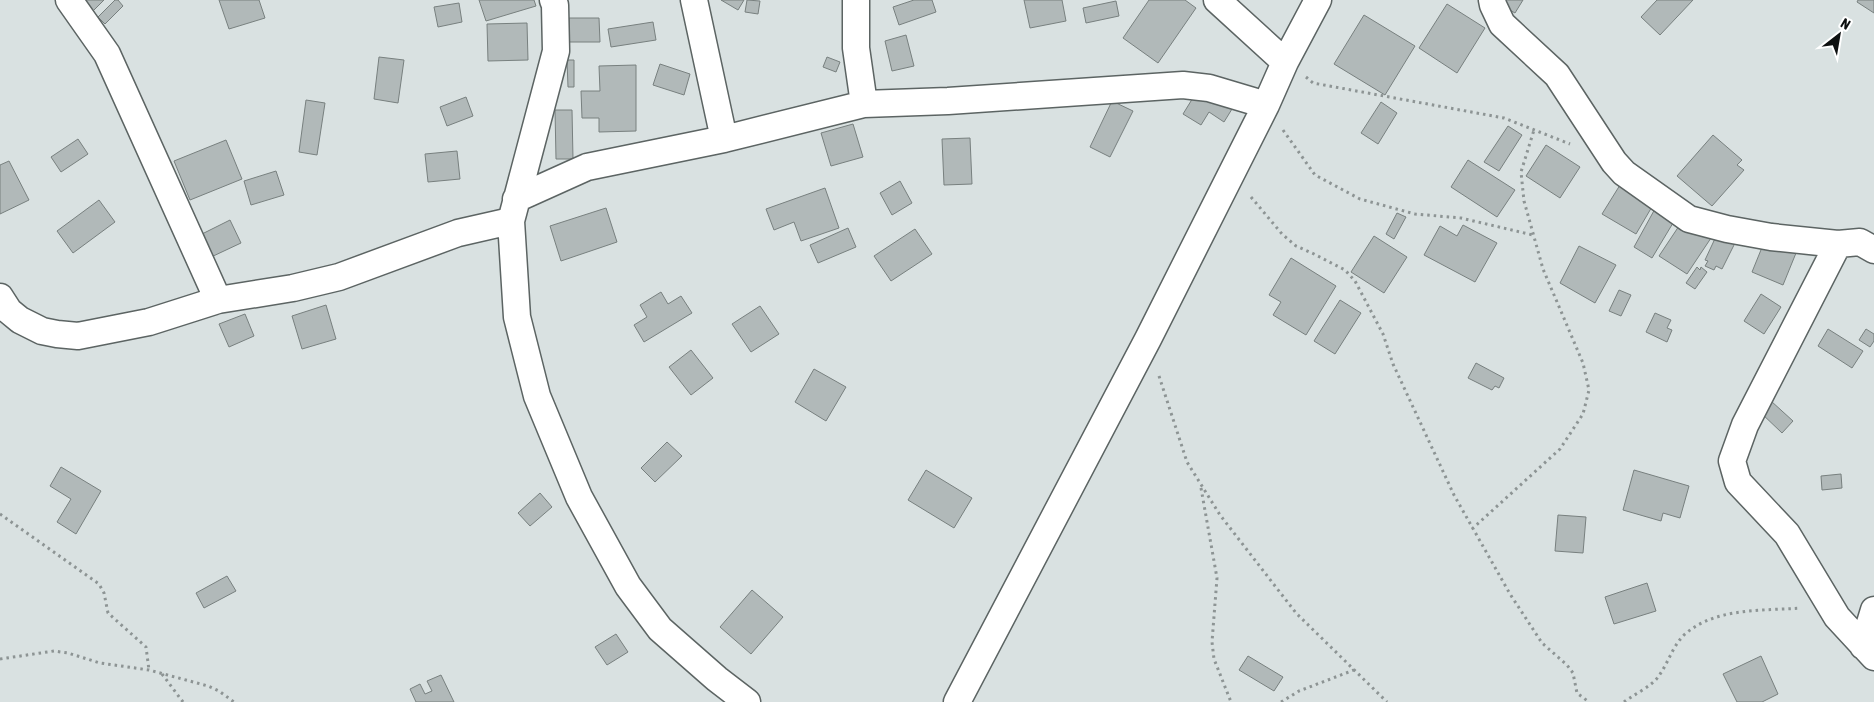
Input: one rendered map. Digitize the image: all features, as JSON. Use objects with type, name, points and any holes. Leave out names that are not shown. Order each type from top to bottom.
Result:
[{"type":"street","points":[[69,0],[107,54],[218,300]]},
{"type":"street","points":[[553,0],[555,5],[556,51],[513,210],[517,317],[537,396],[579,497],[628,586],[660,629],[717,679],[747,702]]},
{"type":"street","points":[[694,0],[724,139]]},
{"type":"street","points":[[856,0],[856,48],[864,104]]},
{"type":"street","points":[[1217,0],[1285,62]]},
{"type":"street","points":[[957,702],[1148,339],[1266,105],[1285,62],[1318,0]]},
{"type":"street","points":[[1492,0],[1492,5],[1502,24],[1557,74],[1614,162],[1624,173],[1689,219],[1727,230],[1771,237],[1838,244],[1860,242],[1874,250]]},
{"type":"street","points":[[3,309],[42,331],[78,336],[149,322],[218,300],[293,288],[339,277],[458,233],[513,210],[587,167],[724,139],[864,104],[948,101],[1183,85],[1209,88],[1266,105]]},
{"type":"street","points":[[1838,244],[1745,425],[1732,461],[1738,482],[1787,534],[1837,617],[1869,651]]},
{"type":"street","points":[[1869,651],[1874,610]]},
{"type":"path","points":[[1285,62],[1313,83],[1504,118],[1614,162]]},
{"type":"path","points":[[1266,105],[1315,175],[1332,186],[1360,199],[1415,214],[1461,218],[1534,235]]},
{"type":"path","points":[[1472,529],[1560,449],[1583,414],[1589,390],[1583,363],[1543,268],[1524,202],[1522,172],[1534,130]]},
{"type":"path","points":[[1231,173],[1282,234],[1296,246],[1345,270],[1355,281],[1383,334],[1393,364],[1454,495],[1472,529],[1510,594],[1542,643],[1568,665],[1573,673],[1577,693],[1589,702]]},
{"type":"path","points":[[1148,339],[1187,462],[1220,515],[1296,613],[1387,702]]},
{"type":"path","points":[[1201,485],[1217,578],[1212,642],[1214,659],[1231,702]]},
{"type":"path","points":[[0,514],[99,584],[104,593],[110,615],[146,647],[149,670]]},
{"type":"path","points":[[1624,702],[1657,679],[1671,652],[1684,636],[1696,627],[1713,619],[1752,609],[1830,605]]},
{"type":"path","points":[[0,659],[54,651],[68,653],[100,663],[149,670],[208,686],[219,691],[234,702]]},
{"type":"path","points":[[1281,702],[1299,691],[1354,670]]},
{"type":"path","points":[[162,673],[183,702]]},
{"type":"building","points":[[81,0],[104,0],[93,11]]},
{"type":"building","points":[[115,0],[118,0],[123,6],[105,24],[98,17]]},
{"type":"building","points":[[219,0],[259,0],[265,18],[229,29]]},
{"type":"building","points":[[479,0],[534,0],[536,6],[486,21]]},
{"type":"building","points":[[721,0],[744,0],[738,10]]},
{"type":"building","points":[[747,0],[760,1],[758,14],[745,12]]},
{"type":"building","points":[[914,0],[932,0],[936,12],[899,25],[893,7]]},
{"type":"building","points":[[1024,0],[1062,0],[1066,21],[1030,28]]},
{"type":"building","points":[[1149,0],[1185,0],[1196,8],[1158,63],[1123,38]]},
{"type":"building","points":[[1504,0],[1523,0],[1515,13],[1501,5]]},
{"type":"building","points":[[1657,0],[1693,0],[1660,35],[1641,17]]},
{"type":"building","points":[[1858,0],[1874,0],[1874,13],[1857,2]]},
{"type":"building","points":[[1116,1],[1119,16],[1086,23],[1083,8]]},
{"type":"building","points":[[459,3],[462,22],[438,27],[434,7]]},
{"type":"building","points":[[1447,4],[1485,28],[1457,73],[1419,48]]},
{"type":"building","points":[[1364,15],[1415,46],[1385,95],[1334,64]]},
{"type":"building","points":[[569,18],[599,18],[600,42],[569,42]]},
{"type":"building","points":[[653,22],[656,40],[611,47],[608,29]]},
{"type":"building","points":[[527,23],[528,60],[488,61],[487,24]]},
{"type":"building","points":[[906,35],[914,66],[892,71],[885,41]]},
{"type":"building","points":[[379,57],[404,60],[398,103],[374,99]]},
{"type":"building","points":[[827,57],[840,62],[836,72],[823,67]]},
{"type":"building","points":[[567,60],[574,60],[574,87],[568,87]]},
{"type":"building","points":[[660,64],[690,74],[684,95],[653,85]]},
{"type":"building","points":[[636,65],[636,131],[599,132],[599,118],[582,118],[581,91],[600,91],[599,66]]},
{"type":"building","points":[[1199,88],[1232,109],[1224,122],[1209,112],[1201,125],[1183,114]]},
{"type":"building","points":[[466,97],[473,116],[447,126],[440,107]]},
{"type":"building","points":[[306,100],[325,103],[317,155],[299,152]]},
{"type":"building","points":[[1112,101],[1133,111],[1110,157],[1090,147]]},
{"type":"building","points":[[1381,102],[1397,113],[1378,144],[1361,133]]},
{"type":"building","points":[[555,110],[572,110],[573,159],[556,159]]},
{"type":"building","points":[[853,124],[863,157],[831,166],[821,133]]},
{"type":"building","points":[[1508,126],[1522,135],[1499,171],[1484,162]]},
{"type":"building","points":[[1713,135],[1742,160],[1737,165],[1744,170],[1712,206],[1677,176]]},
{"type":"building","points":[[970,138],[972,184],[944,185],[942,139]]},
{"type":"building","points":[[78,139],[88,154],[61,172],[51,157]]},
{"type":"building","points":[[226,140],[242,179],[190,200],[174,161]]},
{"type":"building","points":[[1546,145],[1580,167],[1560,198],[1526,176]]},
{"type":"building","points":[[457,151],[460,179],[428,182],[425,154]]},
{"type":"building","points":[[1468,160],[1515,190],[1497,217],[1451,187]]},
{"type":"building","points":[[9,161],[29,200],[0,214],[0,165]]},
{"type":"building","points":[[276,171],[284,195],[251,205],[244,181]]},
{"type":"building","points":[[900,181],[912,203],[892,215],[880,193]]},
{"type":"building","points":[[1620,185],[1653,205],[1636,234],[1602,214]]},
{"type":"building","points":[[825,188],[839,228],[801,241],[794,222],[774,230],[766,209]]},
{"type":"building","points":[[99,200],[115,222],[73,253],[57,231]]},
{"type":"building","points":[[1656,207],[1676,218],[1652,258],[1634,247]]},
{"type":"building","points":[[606,208],[617,242],[561,261],[550,226]]},
{"type":"building","points":[[1397,213],[1406,217],[1394,239],[1386,234]]},
{"type":"building","points":[[230,220],[241,243],[209,258],[198,236]]},
{"type":"building","points":[[1683,220],[1711,238],[1687,274],[1659,256]]},
{"type":"building","points":[[1463,225],[1497,243],[1475,282],[1424,255],[1440,226],[1457,236]]},
{"type":"building","points":[[848,228],[856,247],[818,263],[810,245]]},
{"type":"building","points":[[915,229],[932,254],[891,281],[874,256]]},
{"type":"building","points":[[1719,230],[1737,239],[1722,269],[1716,266],[1714,270],[1705,266],[1708,261],[1705,260]]},
{"type":"building","points":[[1374,236],[1407,257],[1384,293],[1351,272]]},
{"type":"building","points":[[1765,240],[1796,253],[1783,285],[1752,272]]},
{"type":"building","points":[[1579,246],[1616,265],[1595,303],[1560,283]]},
{"type":"building","points":[[1291,258],[1336,286],[1306,335],[1273,315],[1281,302],[1269,295]]},
{"type":"building","points":[[1697,267],[1700,270],[1701,267],[1707,272],[1695,289],[1686,283]]},
{"type":"building","points":[[1619,290],[1631,295],[1621,316],[1609,311]]},
{"type":"building","points":[[661,292],[668,304],[681,296],[692,313],[644,342],[634,325],[647,317],[640,305]]},
{"type":"building","points":[[1761,294],[1781,307],[1764,334],[1744,321]]},
{"type":"building","points":[[1340,300],[1361,313],[1335,354],[1314,341]]},
{"type":"building","points":[[326,305],[336,339],[302,349],[292,316]]},
{"type":"building","points":[[760,306],[779,334],[751,352],[732,324]]},
{"type":"building","points":[[1655,313],[1671,320],[1667,328],[1672,330],[1667,342],[1646,332]]},
{"type":"building","points":[[245,314],[254,336],[229,347],[219,324]]},
{"type":"building","points":[[1828,329],[1863,351],[1852,368],[1818,346]]},
{"type":"building","points":[[1866,329],[1874,334],[1874,341],[1870,347],[1859,340]]},
{"type":"building","points":[[691,350],[713,378],[691,395],[669,367]]},
{"type":"building","points":[[1476,363],[1504,378],[1499,388],[1495,386],[1492,390],[1468,378]]},
{"type":"building","points":[[814,369],[846,387],[826,421],[795,402]]},
{"type":"building","points":[[1771,401],[1793,421],[1782,433],[1760,412]]},
{"type":"building","points":[[667,442],[682,456],[655,482],[641,468]]},
{"type":"building","points":[[61,467],[101,491],[76,534],[57,522],[71,499],[50,486]]},
{"type":"building","points":[[926,470],[972,498],[954,528],[908,500]]},
{"type":"building","points":[[1634,470],[1689,486],[1680,518],[1663,513],[1661,521],[1623,510]]},
{"type":"building","points":[[1841,474],[1842,488],[1822,490],[1821,476]]},
{"type":"building","points":[[540,493],[552,507],[530,526],[518,513]]},
{"type":"building","points":[[1558,515],[1586,517],[1583,553],[1555,551]]},
{"type":"building","points":[[227,576],[236,591],[204,608],[196,593]]},
{"type":"building","points":[[1647,583],[1656,611],[1614,624],[1605,597]]},
{"type":"building","points":[[752,590],[783,617],[751,654],[720,627]]},
{"type":"building","points":[[616,634],[628,652],[607,665],[595,647]]},
{"type":"building","points":[[1248,656],[1283,677],[1274,691],[1239,670]]},
{"type":"building","points":[[1761,656],[1778,694],[1762,702],[1737,702],[1723,674]]},
{"type":"building","points":[[441,675],[454,702],[416,702],[410,689],[420,684],[425,694],[432,691],[427,681]]}]
